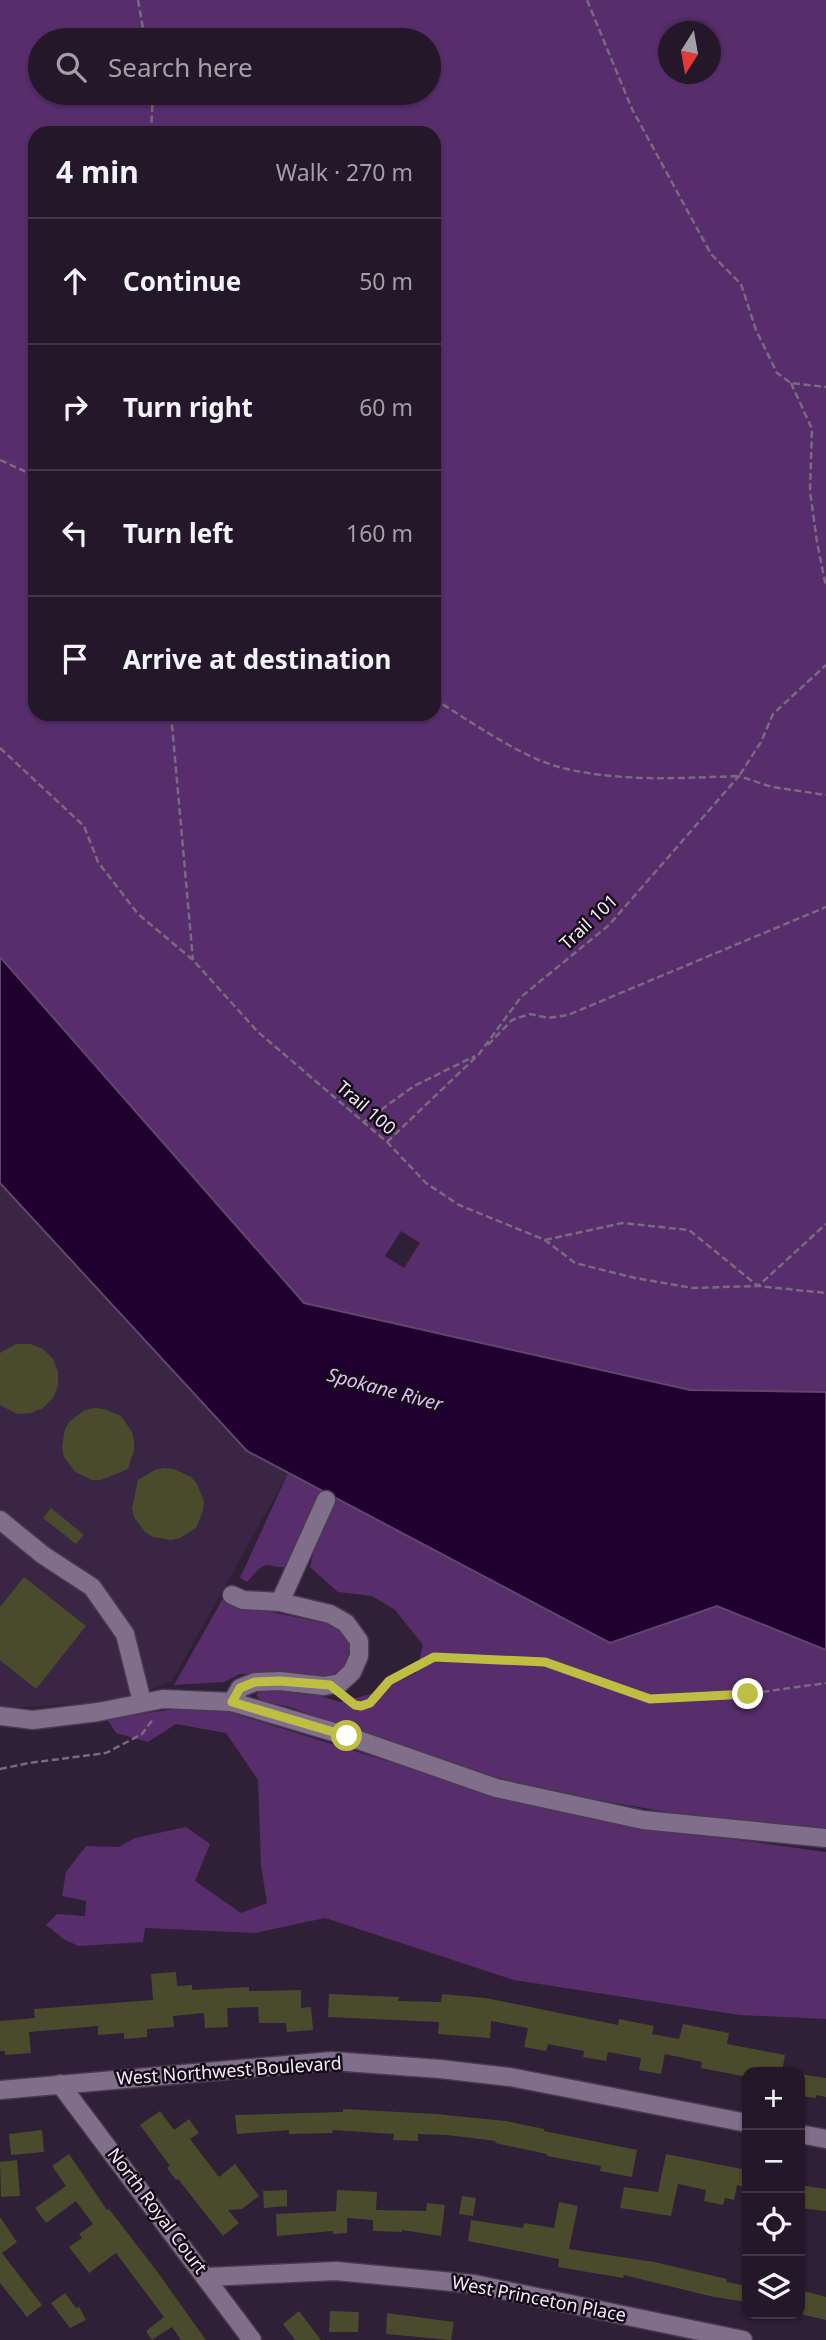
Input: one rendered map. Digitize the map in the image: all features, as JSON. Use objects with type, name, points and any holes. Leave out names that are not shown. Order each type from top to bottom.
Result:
[{"type":"street","points":[[280,1602],[326,1500]]},
{"type":"street","points":[[0,1520],[43,1555],[93,1587],[125,1634],[142,1702]]},
{"type":"street","points":[[232,1595],[243,1600],[280,1602],[330,1614],[346,1623],[359,1641],[359,1656],[352,1672],[340,1683],[330,1685],[255,1682],[240,1688],[232,1702]]},
{"type":"street","points":[[0,1716],[33,1720],[98,1712],[163,1699],[232,1702],[347,1736],[496,1788],[643,1820],[826,1838]]},
{"type":"street","name":"West Northwest Boulevard","points":[[0,2090],[332,2061],[510,2077],[742,2122]]},
{"type":"street","name":"North Royal Court","points":[[60,2084],[252,2340]]},
{"type":"street","points":[[805,2135],[826,2139]]},
{"type":"street","name":"West Princeton Place","points":[[207,2277],[336,2271],[474,2284],[743,2340]]},
{"type":"path","points":[[138,0],[143,28]]},
{"type":"path","points":[[587,0],[632,109],[711,254],[741,284],[756,330],[777,373],[791,383],[826,387]]},
{"type":"path","points":[[151,126],[152,105]]},
{"type":"path","points":[[791,383],[812,429],[810,491],[826,587]]},
{"type":"path","points":[[0,460],[28,472]]},
{"type":"path","name":"Trail 101","points":[[387,1142],[479,1054],[521,997],[609,925],[739,776],[761,742],[773,713],[826,665]]},
{"type":"path","points":[[441,703],[513,747],[565,769],[638,779],[739,776],[772,787],[826,795]]},
{"type":"path","points":[[171,721],[193,960]]},
{"type":"path","name":"Trail 100","points":[[0,748],[84,826],[98,862],[138,914],[193,960],[258,1032],[387,1142],[426,1183],[459,1205],[545,1240],[575,1263],[635,1278],[693,1288],[758,1286],[826,1293]]},
{"type":"path","points":[[364,1122],[414,1086],[479,1054],[512,1020],[530,1014],[548,1018],[568,1016],[826,907]]},
{"type":"path","points":[[545,1240],[622,1223],[689,1230],[758,1286],[826,1224]]},
{"type":"path","points":[[330,1685],[355,1705],[361,1706],[370,1703],[389,1681],[434,1657],[545,1662],[650,1699],[748,1694],[826,1683]]},
{"type":"path","points":[[0,1769],[106,1753],[142,1734],[163,1699]]},
{"type":"shaded area","points":[[0,0],[826,0],[826,1392],[690,1390],[304,1303],[0,957]],"holes":[[[401,1231],[420,1243],[404,1268],[385,1256]]]},
{"type":"shaded area","points":[[0,1183],[247,1451],[288,1473],[172,1681],[120,1701],[8,1708],[0,1706]]},
{"type":"shaded area","points":[[288,1473],[323,1491],[292,1567],[264,1566],[247,1582],[240,1578]]},
{"type":"shaded area","points":[[335,1498],[610,1643],[717,1606],[826,1650],[826,1832],[686,1815],[547,1789],[434,1760],[290,1707],[262,1701],[256,1695],[261,1689],[295,1685],[341,1702],[378,1692],[416,1673],[423,1645],[395,1610],[372,1596],[338,1592],[310,1567],[315,1547]]},
{"type":"shaded area","points":[[222,1600],[230,1604],[325,1623],[340,1631],[350,1645],[346,1664],[334,1674],[317,1678],[240,1674],[224,1682],[174,1685]]},
{"type":"shaded area","points":[[175,1709],[229,1712],[509,1799],[635,1826],[826,1852],[826,2019],[739,2015],[514,1980],[325,1918],[255,1933],[145,1928],[143,1942],[79,1946],[65,1940],[46,1925],[57,1914],[85,1916],[86,1901],[62,1896],[66,1872],[86,1846],[119,1847],[135,1838],[186,1827],[210,1844],[195,1881],[241,1913],[267,1903],[261,1866],[258,1780],[226,1733],[176,1724],[148,1742],[116,1733],[107,1719]]},
{"type":"water","name":"Spokane River","points":[[0,957],[304,1303],[690,1390],[826,1392],[826,1650],[717,1606],[610,1643],[247,1451],[0,1183]]},
{"type":"building","points":[[16,1344],[30,1344],[43,1349],[53,1359],[58,1372],[58,1386],[53,1398],[43,1408],[31,1413],[17,1414],[0,1405],[0,1353]]},
{"type":"building","points":[[95,1408],[121,1416],[132,1432],[134,1441],[128,1469],[101,1480],[92,1480],[75,1472],[64,1457],[62,1447],[65,1429],[70,1421],[85,1410]]},
{"type":"building","points":[[164,1468],[174,1469],[191,1477],[204,1501],[196,1528],[171,1540],[153,1537],[145,1532],[134,1517],[132,1508],[138,1480]]},
{"type":"building","points":[[51,1508],[84,1535],[76,1544],[43,1518]]},
{"type":"building","points":[[24,1577],[86,1626],[36,1689],[0,1660],[0,1607]]},
{"type":"building","points":[[176,1972],[177,1986],[192,1985],[192,1990],[249,1987],[249,1991],[301,1990],[301,2008],[311,2007],[313,2030],[287,2032],[286,2023],[259,2023],[258,2007],[227,2008],[228,2027],[205,2028],[204,2013],[173,2016],[174,2027],[147,2029],[147,2037],[124,2039],[124,2033],[98,2035],[98,2026],[29,2032],[31,2053],[5,2055],[5,2051],[0,2051],[0,2021],[35,2018],[34,2009],[153,2000],[151,1974]]},
{"type":"building","points":[[329,1994],[441,2002],[442,1994],[486,1998],[618,2025],[619,2019],[654,2026],[652,2034],[679,2039],[683,2024],[729,2033],[727,2044],[785,2055],[783,2067],[742,2067],[742,2076],[701,2068],[702,2062],[665,2054],[661,2074],[639,2070],[641,2058],[608,2052],[606,2061],[583,2057],[584,2051],[548,2044],[546,2051],[524,2047],[528,2028],[491,2021],[490,2038],[438,2034],[439,2022],[328,2017]]},
{"type":"building","points":[[805,2075],[826,2078],[826,2097],[816,2095],[816,2098],[805,2097]]},
{"type":"building","points":[[343,2109],[506,2121],[637,2150],[632,2177],[600,2171],[601,2166],[547,2156],[495,2143],[496,2141],[447,2135],[418,2134],[418,2141],[393,2140],[394,2134],[332,2130],[333,2133],[289,2134],[289,2130],[237,2134],[235,2115],[343,2112]]},
{"type":"building","points":[[160,2111],[174,2130],[189,2119],[199,2133],[190,2139],[219,2177],[235,2164],[259,2196],[242,2209],[228,2210],[239,2223],[223,2236],[167,2168],[170,2166],[140,2125]]},
{"type":"building","points":[[42,2130],[44,2152],[11,2155],[9,2134]]},
{"type":"building","points":[[69,2154],[107,2210],[109,2209],[156,2270],[206,2340],[181,2340],[172,2327],[152,2340],[146,2331],[164,2317],[116,2253],[89,2273],[69,2247],[82,2238],[79,2234],[93,2224],[76,2201],[46,2223],[35,2208],[66,2186],[52,2166]]},
{"type":"building","points":[[666,2154],[742,2169],[742,2186],[737,2185],[734,2200],[725,2198],[723,2205],[704,2201],[706,2190],[678,2184],[671,2216],[620,2208],[624,2187],[658,2192]]},
{"type":"building","points":[[17,2160],[20,2196],[1,2197],[0,2162]]},
{"type":"building","points":[[805,2186],[826,2189],[826,2211],[805,2209]]},
{"type":"building","points":[[287,2190],[287,2206],[264,2208],[263,2191]]},
{"type":"building","points":[[337,2190],[377,2192],[376,2210],[426,2211],[427,2203],[445,2205],[441,2236],[402,2230],[373,2231],[373,2220],[347,2218],[347,2233],[333,2234],[333,2231],[277,2236],[276,2214],[336,2211]]},
{"type":"building","points":[[462,2196],[476,2198],[473,2216],[459,2214]]},
{"type":"building","points":[[559,2202],[578,2206],[569,2249],[654,2262],[727,2279],[726,2282],[742,2285],[742,2301],[624,2275],[623,2278],[558,2267],[559,2259],[468,2241],[471,2220],[523,2228],[524,2223],[554,2228]]},
{"type":"building","points":[[0,2217],[17,2242],[2,2253],[42,2305],[27,2317],[0,2283]]},
{"type":"building","points":[[805,2291],[826,2297],[826,2320],[805,2315]]},
{"type":"building","points":[[65,2293],[76,2308],[79,2307],[86,2320],[70,2328],[51,2303]]},
{"type":"building","points":[[299,2311],[321,2340],[295,2340],[283,2324]]},
{"type":"building","points":[[330,2311],[359,2312],[358,2332],[329,2332]]},
{"type":"building","points":[[387,2313],[454,2322],[451,2340],[386,2334]]},
{"type":"route","points":[[347,1736],[232,1702],[240,1688],[255,1682],[280,1681],[330,1685],[355,1705],[361,1706],[370,1703],[389,1681],[434,1657],[545,1662],[650,1699],[748,1694]]}]
